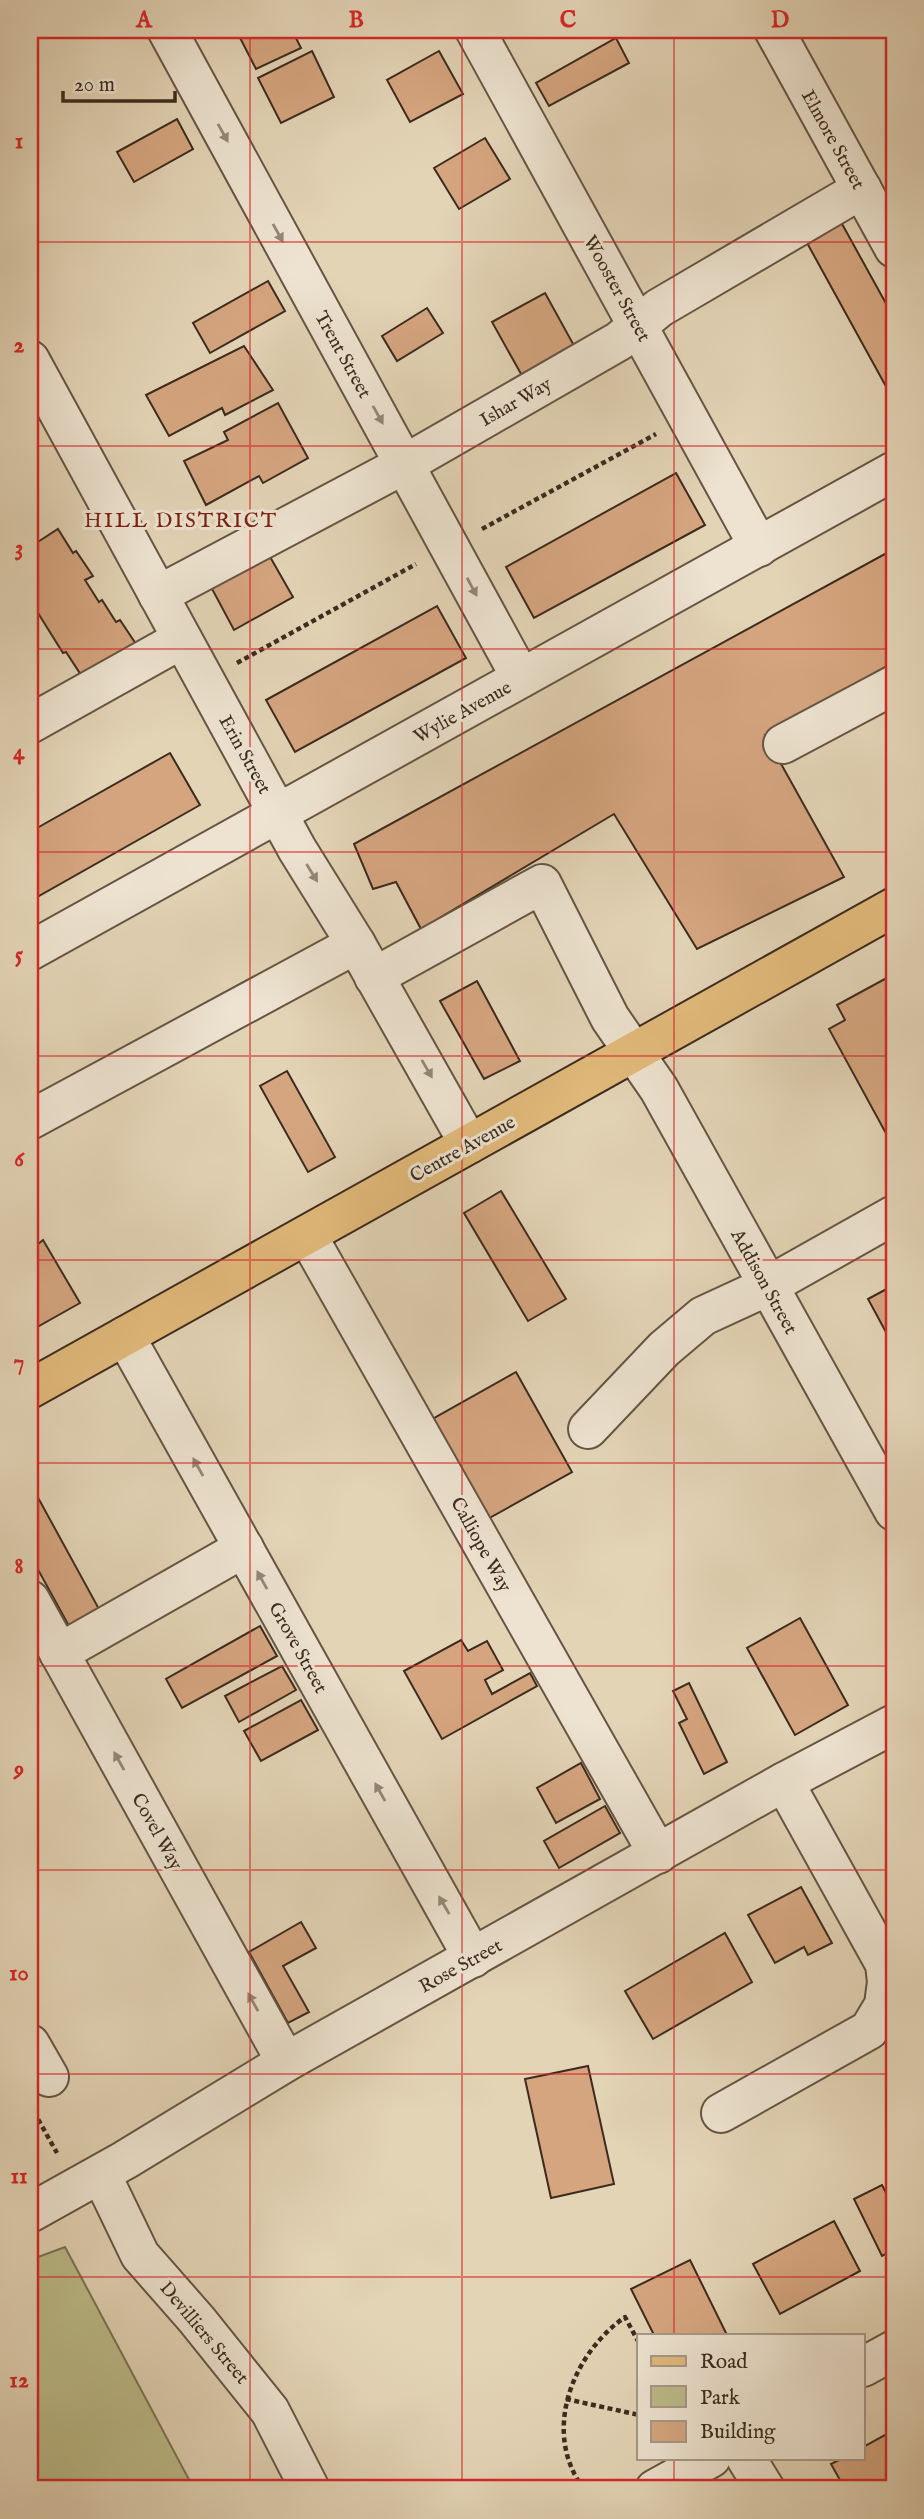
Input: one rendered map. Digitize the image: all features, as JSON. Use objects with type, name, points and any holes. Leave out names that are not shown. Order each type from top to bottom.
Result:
[{"type":"main road","name":"Centre Avenue","points":[[30,1389],[894,907]]},
{"type":"street","name":"Trent Street","points":[[167,30],[521,678]]},
{"type":"street","name":"Wooster Street","points":[[475,30],[760,547]]},
{"type":"street","name":"Elmore Street","points":[[774,30],[894,248]]},
{"type":"street","name":"Ishar Way","points":[[159,595],[405,464],[618,341],[659,308],[862,190]]},
{"type":"street","name":"Erin Street","points":[[30,360],[296,849],[356,944],[470,1144]]},
{"type":"street","name":"Wylie Avenue","points":[[30,951],[894,471]]},
{"type":"street","points":[[30,724],[182,639]]},
{"type":"street","points":[[783,744],[894,685]]},
{"type":"street","name":"Addison Street","points":[[374,977],[542,884],[610,1018],[659,1089],[894,1511]]},
{"type":"street","points":[[30,1119],[356,944]]},
{"type":"street","points":[[588,1429],[664,1349],[703,1316],[768,1286],[894,1215]]},
{"type":"street","name":"Calliope Way","points":[[307,1235],[658,1854]]},
{"type":"street","name":"Grove Street","points":[[125,1336],[473,1958]]},
{"type":"street","points":[[59,1653],[243,1548]]},
{"type":"street","name":"Covel Way","points":[[30,1600],[286,2062]]},
{"type":"street","name":"Rose Street","points":[[30,2213],[101,2174],[286,2062],[784,1782],[894,1724]]},
{"type":"street","points":[[721,2113],[869,2030],[884,2005],[887,1982],[885,1964],[784,1782]]},
{"type":"street","points":[[30,2044],[49,2077]]},
{"type":"street","name":"Devilliers Street","points":[[101,2174],[140,2255],[197,2320],[270,2411],[310,2489]]},
{"type":"street","points":[[864,2366],[894,2350]]},
{"type":"street","points":[[655,2489],[707,2460]]},
{"type":"street","points":[[747,2460],[765,2489]]},
{"type":"path","points":[[474,533],[666,428]]},
{"type":"path","points":[[235,664],[417,563]]},
{"type":"path","points":[[584,2489],[576,2479],[567,2456],[564,2431],[566,2399],[578,2369],[593,2346],[610,2328],[625,2317],[637,2339]]},
{"type":"path","points":[[566,2399],[637,2415]]},
{"type":"green space","points":[[65,2247],[194,2489],[30,2489],[30,2260]]},
{"type":"building","points":[[236,30],[292,30],[301,48],[256,69]]},
{"type":"building","points":[[616,38],[629,63],[549,106],[536,83]]},
{"type":"building","points":[[312,51],[334,97],[281,123],[258,78]]},
{"type":"building","points":[[439,51],[463,94],[410,122],[387,80]]},
{"type":"building","points":[[177,119],[193,149],[134,182],[117,152]]},
{"type":"building","points":[[485,138],[510,179],[459,209],[434,168]]},
{"type":"building","points":[[836,213],[894,318],[894,401],[801,232]]},
{"type":"building","points":[[268,281],[285,311],[210,353],[193,323]]},
{"type":"building","points":[[545,293],[577,351],[525,381],[492,322]]},
{"type":"building","points":[[427,308],[443,333],[397,361],[382,336]]},
{"type":"building","points":[[244,346],[273,390],[225,415],[222,408],[169,436],[146,395]]},
{"type":"building","points":[[278,403],[308,458],[263,483],[259,476],[206,505],[184,461],[228,440],[224,432]]},
{"type":"building","points":[[676,473],[705,525],[534,618],[506,567]]},
{"type":"building","points":[[58,529],[73,553],[76,551],[93,576],[85,580],[99,602],[102,600],[116,622],[120,620],[136,644],[83,678],[66,652],[63,653],[33,605],[36,603],[30,593],[30,547]]},
{"type":"building","points":[[894,549],[894,662],[765,735],[844,877],[697,949],[614,814],[421,929],[396,882],[373,889],[354,844]]},
{"type":"building","points":[[269,555],[293,597],[234,630],[211,587]]},
{"type":"building","points":[[437,606],[466,658],[295,752],[266,700]]},
{"type":"building","points":[[170,753],[200,805],[30,901],[30,832]]},
{"type":"building","points":[[894,974],[894,1148],[829,1029],[845,1020],[837,1005]]},
{"type":"building","points":[[477,981],[520,1061],[484,1079],[440,1001]]},
{"type":"building","points":[[287,1071],[335,1157],[308,1172],[260,1086]]},
{"type":"building","points":[[501,1191],[566,1299],[528,1321],[464,1213]]},
{"type":"building","points":[[30,1230],[38,1244],[43,1240],[80,1303],[30,1331]]},
{"type":"building","points":[[894,1285],[894,1347],[868,1299]]},
{"type":"building","points":[[516,1372],[572,1472],[484,1521],[429,1421]]},
{"type":"building","points":[[30,1483],[105,1620],[75,1637],[30,1555]]},
{"type":"building","points":[[800,1618],[848,1705],[795,1735],[747,1648]]},
{"type":"building","points":[[260,1626],[277,1656],[182,1708],[166,1679]]},
{"type":"building","points":[[461,1640],[468,1651],[487,1641],[503,1670],[485,1680],[492,1694],[530,1673],[537,1686],[442,1739],[404,1671]]},
{"type":"building","points":[[282,1666],[296,1690],[239,1722],[225,1696]]},
{"type":"building","points":[[689,1683],[727,1762],[704,1774],[679,1723],[687,1719],[673,1691]]},
{"type":"building","points":[[301,1700],[318,1730],[261,1761],[244,1731]]},
{"type":"building","points":[[581,1763],[600,1799],[556,1823],[537,1788]]},
{"type":"building","points":[[605,1806],[620,1833],[559,1868],[544,1841]]},
{"type":"building","points":[[801,1887],[832,1943],[808,1955],[804,1947],[775,1963],[748,1915]]},
{"type":"building","points":[[301,1922],[316,1948],[283,1966],[309,2012],[288,2023],[249,1952]]},
{"type":"building","points":[[725,1933],[752,1982],[653,2039],[625,1991]]},
{"type":"building","points":[[588,2066],[614,2184],[551,2198],[525,2079]]},
{"type":"building","points":[[882,2185],[886,2193],[894,2189],[894,2250],[882,2256],[854,2199]]},
{"type":"building","points":[[834,2221],[860,2271],[780,2314],[753,2264]]},
{"type":"building","points":[[690,2260],[727,2334],[654,2334],[631,2289]]},
{"type":"building","points":[[894,2430],[894,2489],[845,2489],[831,2464],[839,2460],[864,2460],[864,2446]]},
{"type":"district","name":"HILL DISTRICT","points":[[181,520]]}]
